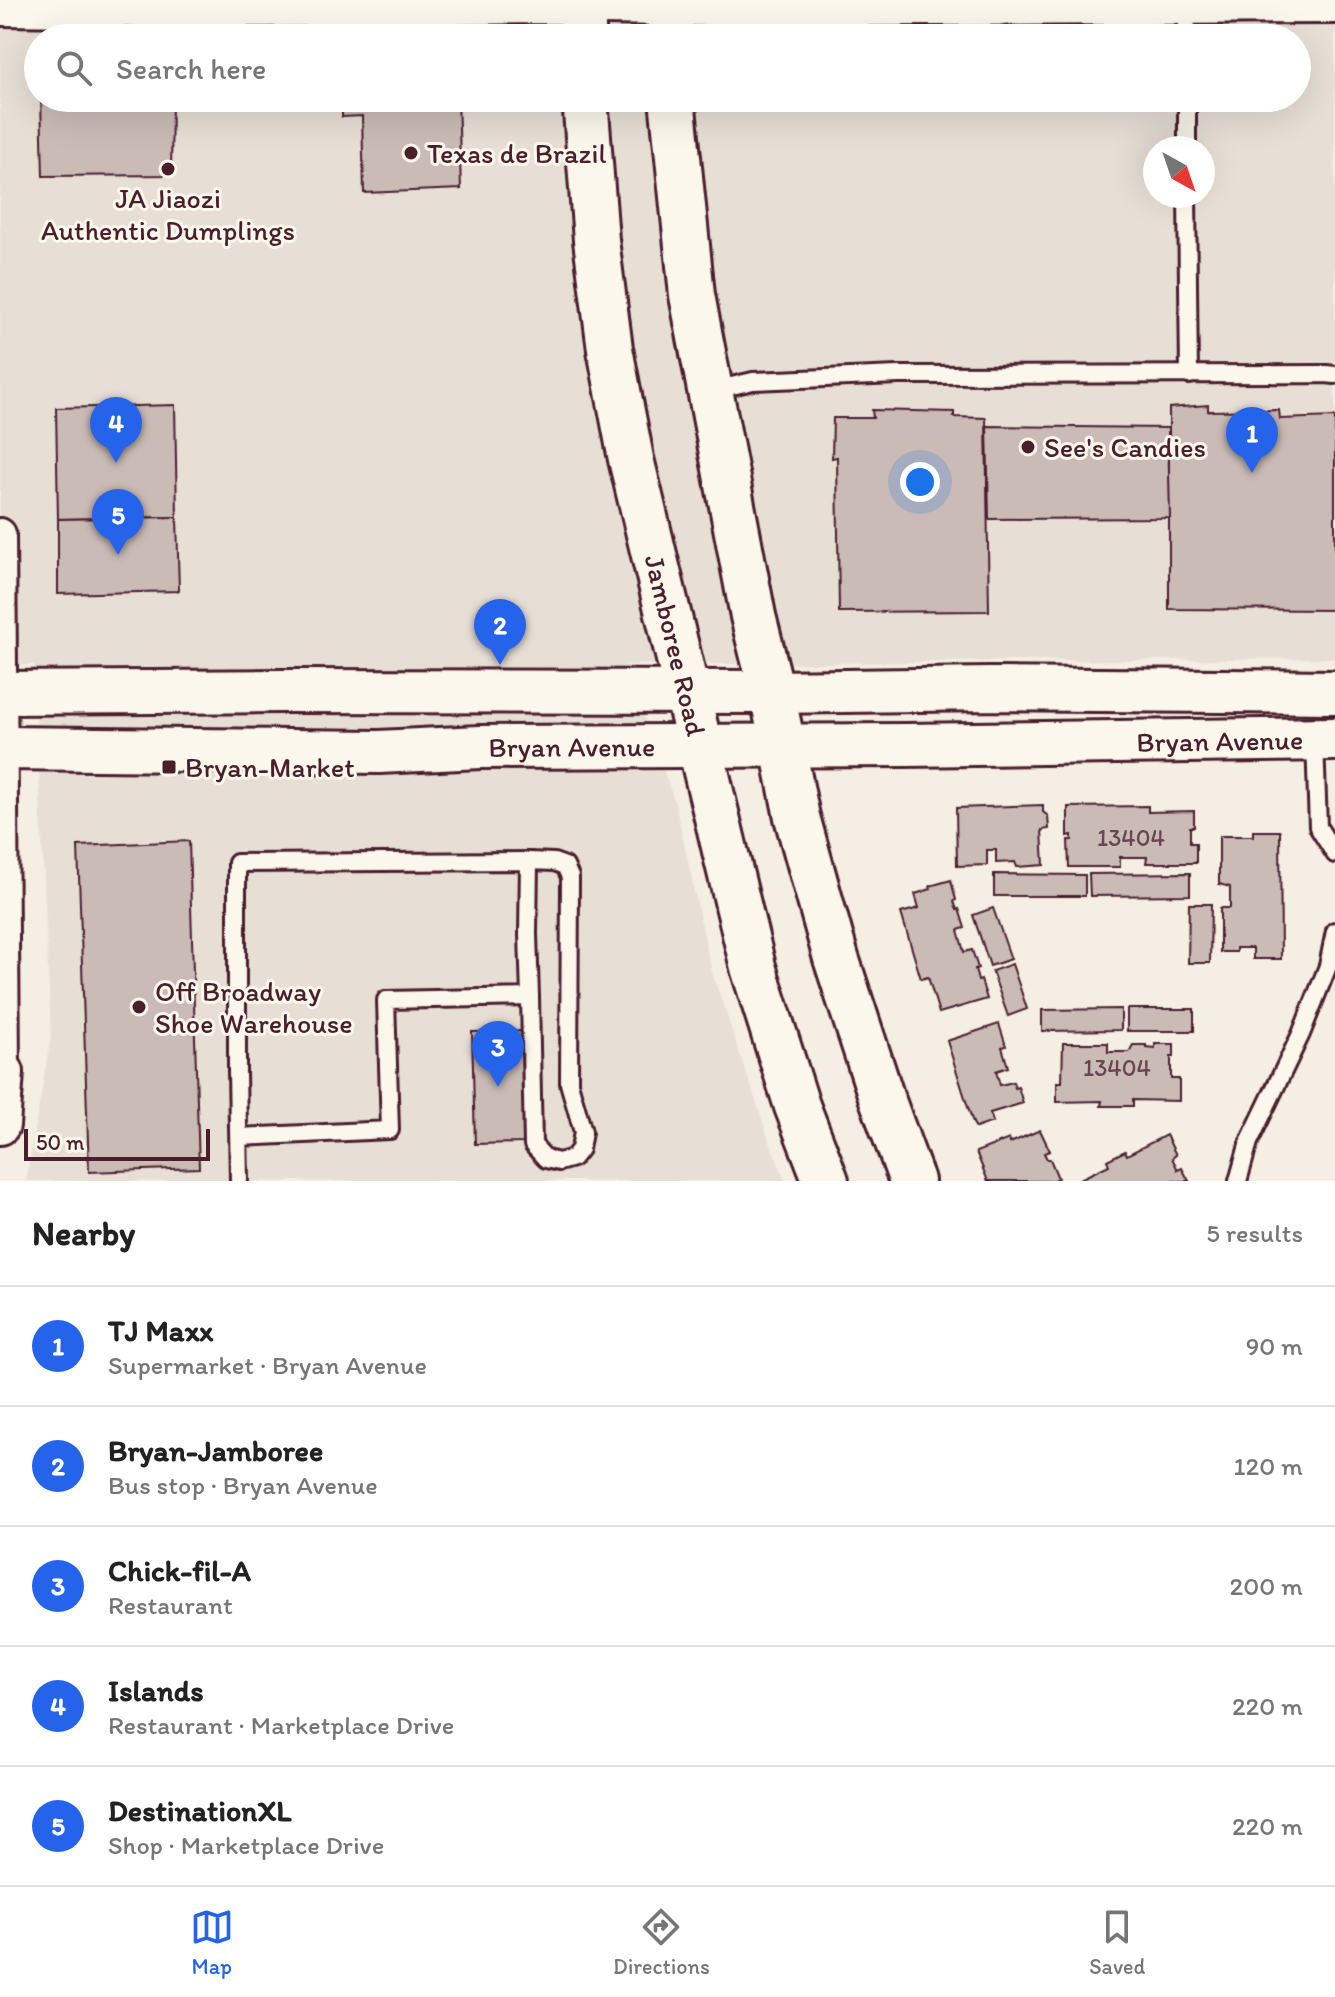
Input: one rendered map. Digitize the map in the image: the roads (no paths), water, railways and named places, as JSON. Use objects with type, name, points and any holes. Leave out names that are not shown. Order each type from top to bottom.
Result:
[{"type":"main road","name":"Jamboree Road","points":[[586,112],[596,240],[610,349],[631,459],[753,967],[797,1106],[826,1181]]},
{"type":"main road","points":[[673,112],[692,295],[753,616],[797,817],[836,958],[912,1181]]},
{"type":"main road","name":"Bryan Avenue","points":[[1,693],[1004,689],[1335,692]]},
{"type":"main road","name":"Bryan Avenue","points":[[1,748],[379,752],[480,747],[1325,739]]},
{"type":"street","points":[[0,10],[583,16],[670,16],[732,11],[1186,16],[1335,8]]},
{"type":"street","points":[[0,534],[4,1072],[0,1125]]},
{"type":"lane","points":[[1187,112],[1187,136]]},
{"type":"lane","points":[[1187,208],[1189,375]]},
{"type":"lane","points":[[709,391],[753,381],[898,375],[1335,375]]},
{"type":"lane","points":[[1325,739],[1318,827],[1335,854]]},
{"type":"lane","points":[[239,1181],[237,863],[529,861],[554,862],[565,866],[570,877],[569,1083],[583,1132],[580,1149],[573,1158],[559,1162],[546,1159],[533,1145],[529,861]]},
{"type":"lane","points":[[1238,1181],[1249,1142],[1301,1034],[1328,966],[1335,931]]},
{"type":"lane","points":[[239,1137],[390,1130],[386,1000],[530,997]]},
{"type":"place","name":"Texas de Brazil","points":[[411,153]]},
{"type":"place","name":"JA Jiaozi Authentic Dumplings","points":[[168,169]]},
{"type":"place","name":"See's Candies","points":[[1028,447]]},
{"type":"place","name":"Islands","points":[[116,463]]},
{"type":"place","name":"TJ Maxx","points":[[1252,473]]},
{"type":"place","name":"DestinationXL","points":[[118,555]]},
{"type":"place","name":"Bryan-Jamboree","points":[[500,665]]},
{"type":"place","name":"Bryan-Market","points":[[169,767]]},
{"type":"place","name":"Off Broadway Shoe Warehouse","points":[[139,1007]]},
{"type":"place","name":"Chick-fil-A","points":[[498,1087]]}]
